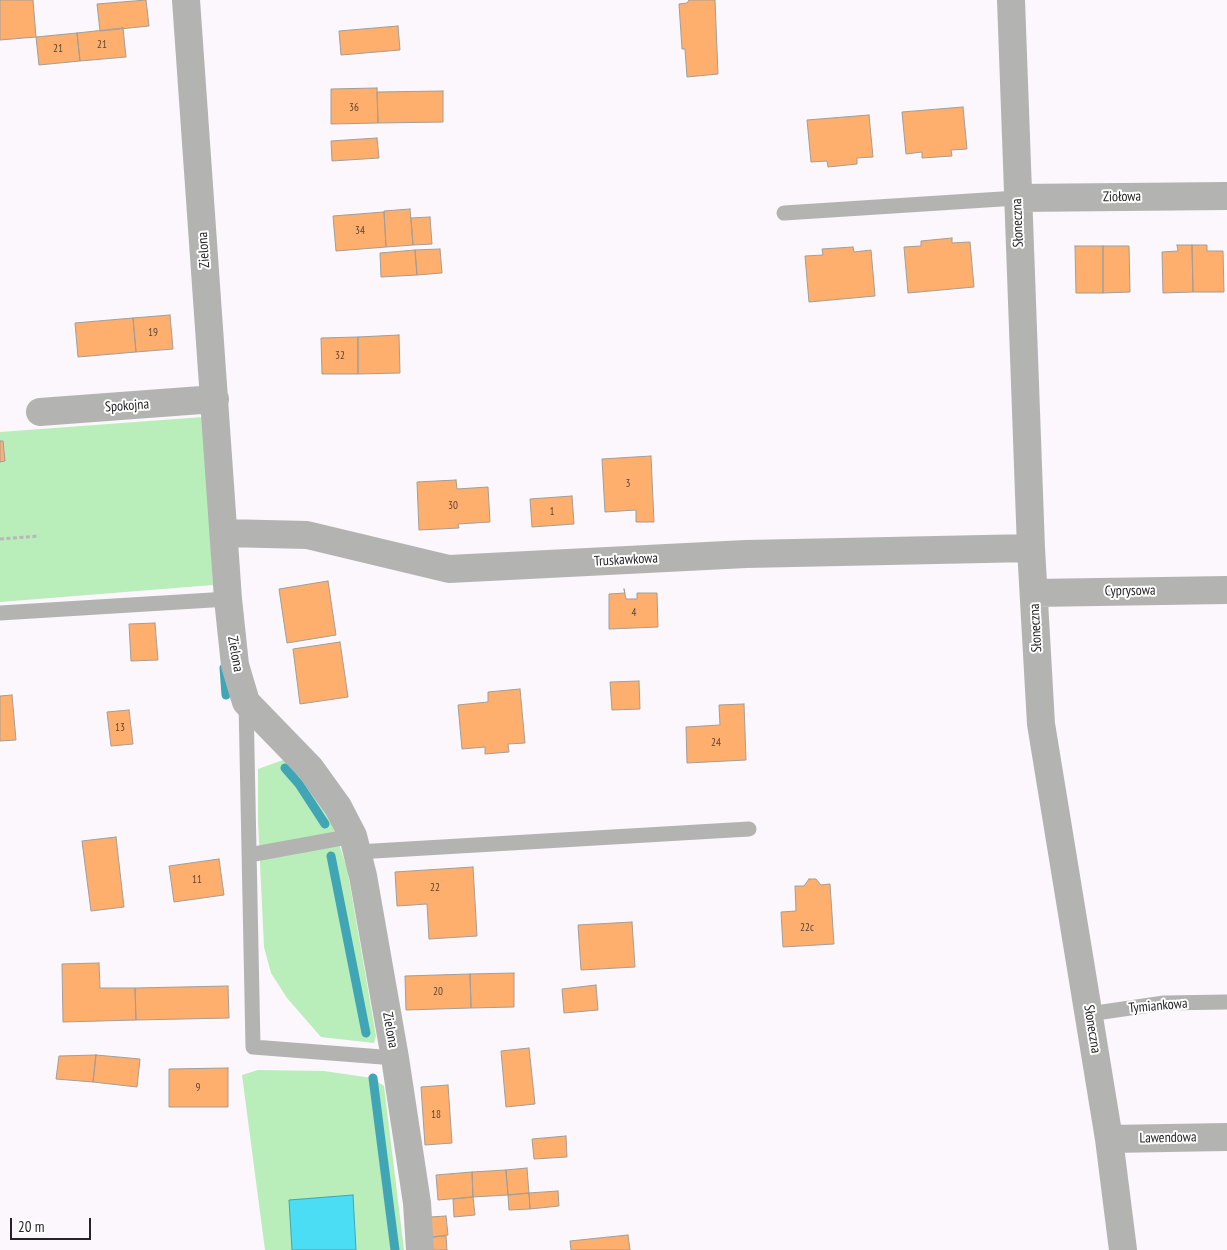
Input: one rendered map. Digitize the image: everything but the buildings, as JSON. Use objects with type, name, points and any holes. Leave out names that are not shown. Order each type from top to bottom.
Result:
[{"type":"street","name":"Słoneczna","points":[[1011,0],[1031,548],[1041,724],[1090,1014],[1109,1138],[1123,1250]]},
{"type":"street","name":"Zielona","points":[[190,5],[228,599],[236,665],[246,702],[310,768],[338,807],[355,844],[395,1058],[417,1203],[420,1250]]},
{"type":"street","name":"Ziołowa","points":[[1017,198],[1227,196]]},
{"type":"street","name":"Spokojna","points":[[40,412],[215,399]]},
{"type":"street","name":"Truskawkowa","points":[[225,533],[307,535],[449,569],[746,554],[1031,548]]},
{"type":"street","name":"Cyprysowa","points":[[1034,593],[1227,590]]},
{"type":"street","name":"Lawendowa","points":[[1109,1138],[1227,1137]]},
{"type":"lane","points":[[784,213],[1017,198]]},
{"type":"lane","points":[[0,613],[228,599]]},
{"type":"lane","points":[[246,702],[253,1047],[395,1058]]},
{"type":"lane","points":[[249,855],[355,844],[748,829]]},
{"type":"lane","name":"Tymiankowa","points":[[1090,1014],[1164,1003],[1227,1002]]},
{"type":"path","points":[[0,539],[39,536]]},
{"type":"green space","points":[[203,417],[213,585],[0,602],[0,432]]},
{"type":"green space","points":[[283,760],[291,766],[331,820],[347,868],[376,1036],[374,1043],[321,1037],[287,998],[271,973],[264,947],[258,821],[258,769]]},
{"type":"green space","points":[[258,1070],[324,1071],[372,1078],[384,1086],[404,1250],[265,1250],[242,1075]]},
{"type":"water","points":[[353,1195],[356,1250],[292,1250],[289,1200]]},
{"type":"waterway","points":[[224,668],[226,695]]},
{"type":"waterway","points":[[285,768],[299,784],[325,824]]},
{"type":"waterway","points":[[331,856],[366,1033]]},
{"type":"waterway","points":[[373,1078],[395,1250]]}]
